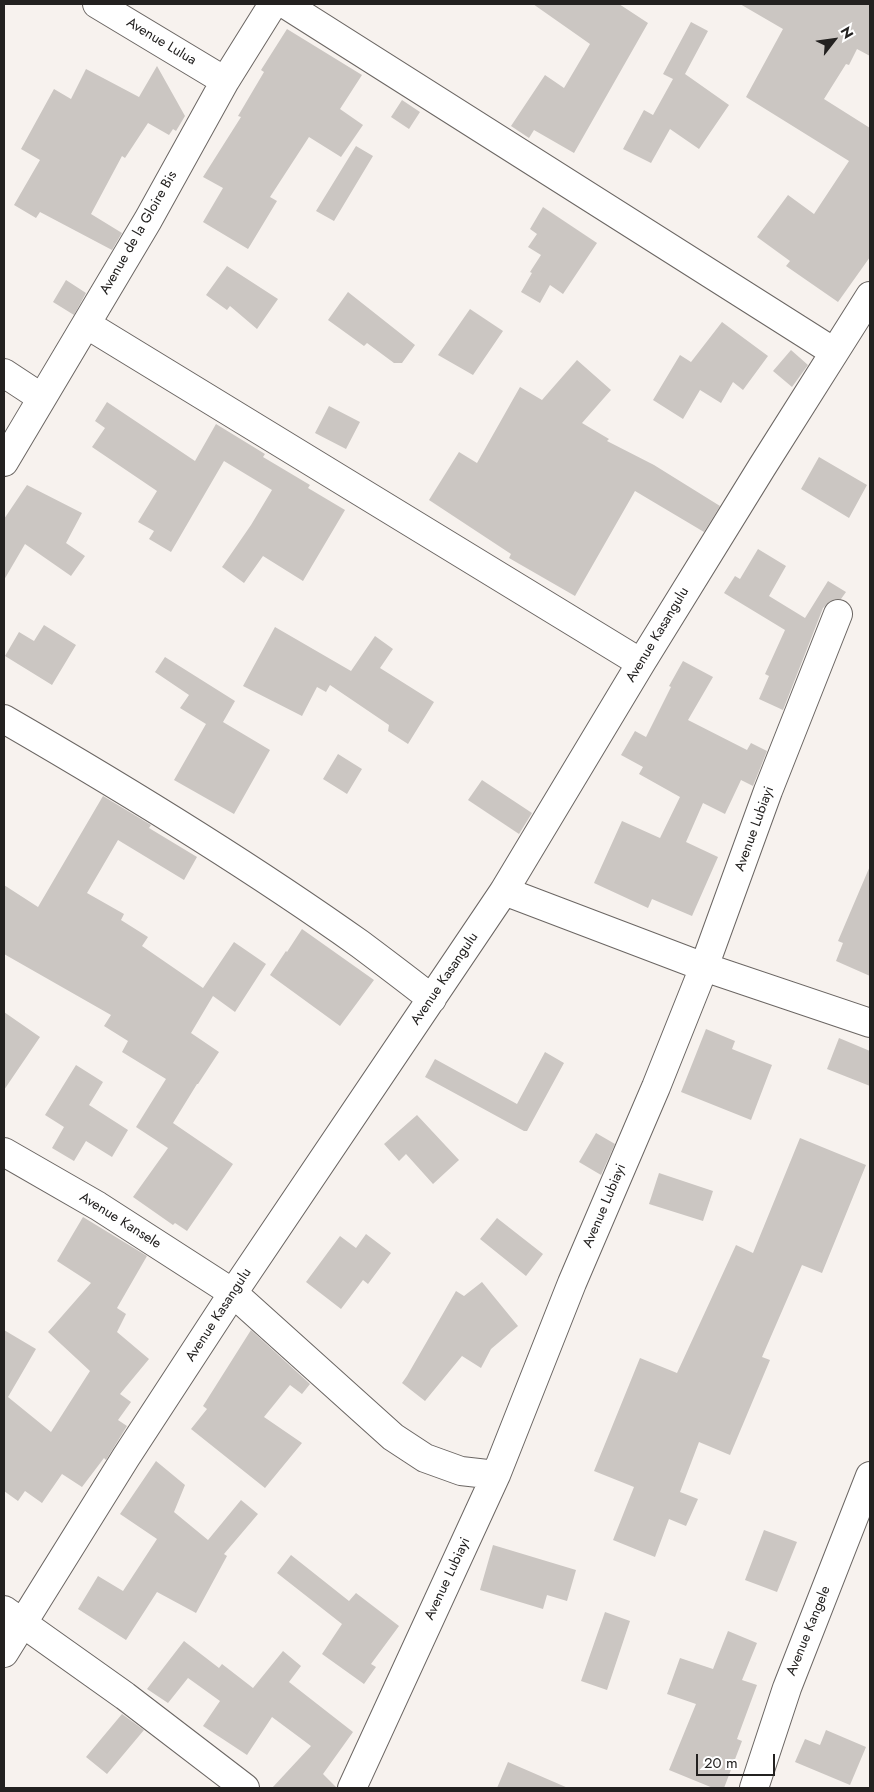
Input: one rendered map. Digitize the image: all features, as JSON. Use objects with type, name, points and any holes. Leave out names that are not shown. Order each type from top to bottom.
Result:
[{"type":"street","name":"Avenue Lulua","points":[[97,4],[225,81]]},
{"type":"street","name":"Avenue de la Gloire Bis","points":[[4,462],[148,220],[225,81],[273,4]]},
{"type":"street","points":[[285,4],[834,352]]},
{"type":"street","name":"Avenue Kasangulu","points":[[4,1653],[13,1616],[126,1457],[233,1293],[504,892],[641,663],[870,296]]},
{"type":"street","points":[[86,324],[641,663]]},
{"type":"street","points":[[4,373],[42,398]]},
{"type":"street","name":"Avenue Lubiayi","points":[[352,1788],[496,1475],[572,1282],[656,1087],[704,967],[768,792],[838,614]]},
{"type":"street","points":[[4,719],[81,764],[268,881],[360,944],[432,999]]},
{"type":"street","points":[[504,892],[704,967],[870,1024]]},
{"type":"street","name":"Avenue Kansele","points":[[4,1152],[98,1206],[233,1293],[393,1436],[425,1458],[461,1471],[496,1475]]},
{"type":"street","name":"Avenue Kangele","points":[[754,1788],[787,1688],[870,1476]]},
{"type":"street","points":[[13,1616],[125,1696],[245,1788]]},
{"type":"building","points":[[533,4],[619,4],[648,23],[574,153],[534,130],[529,138],[511,126],[545,75],[564,88],[590,44]]},
{"type":"building","points":[[740,4],[870,4],[870,56],[857,49],[849,65],[846,64],[824,99],[870,128],[870,257],[838,302],[786,266],[790,261],[757,237],[788,195],[814,214],[849,161],[746,97],[783,29]]},
{"type":"building","points":[[691,22],[708,31],[685,74],[729,105],[699,149],[670,129],[651,163],[623,149],[644,110],[653,115],[673,79],[663,74]]},
{"type":"building","points":[[287,29],[362,75],[340,109],[363,125],[341,157],[309,137],[270,197],[277,201],[248,249],[203,222],[223,188],[203,177],[241,117],[238,116],[264,72],[261,70]]},
{"type":"building","points":[[157,66],[185,116],[176,131],[173,129],[169,135],[148,123],[125,158],[122,156],[91,214],[122,233],[112,250],[40,212],[36,218],[14,205],[40,160],[21,149],[54,89],[71,99],[86,69],[139,97]]},
{"type":"building","points":[[402,100],[420,112],[409,129],[391,117]]},
{"type":"building","points":[[356,146],[373,156],[334,221],[316,211]]},
{"type":"building","points":[[543,207],[597,243],[563,294],[550,285],[540,303],[521,292],[532,273],[530,272],[541,255],[528,247],[537,234],[530,229]]},
{"type":"building","points":[[227,266],[278,299],[257,329],[230,306],[227,310],[206,295]]},
{"type":"building","points":[[66,280],[86,293],[74,315],[53,302]]},
{"type":"building","points":[[348,292],[415,345],[402,363],[394,363],[367,343],[364,346],[328,320]]},
{"type":"building","points":[[470,309],[503,331],[473,375],[438,355]]},
{"type":"building","points":[[722,322],[768,356],[743,390],[733,382],[721,403],[700,390],[683,419],[653,400],[680,355],[691,362]]},
{"type":"building","points":[[791,350],[808,365],[792,387],[773,371]]},
{"type":"building","points":[[577,360],[611,390],[582,423],[609,439],[607,441],[654,465],[720,506],[704,532],[635,491],[575,596],[509,558],[511,554],[429,500],[459,452],[477,463],[520,387],[542,400]]},
{"type":"building","points":[[107,402],[195,461],[216,424],[265,454],[263,457],[310,485],[308,488],[345,510],[303,581],[263,556],[244,583],[222,567],[272,490],[224,461],[171,552],[149,539],[154,531],[138,522],[157,491],[92,447],[105,428],[95,421]]},
{"type":"building","points":[[329,406],[360,422],[346,449],[315,433]]},
{"type":"building","points":[[819,457],[867,485],[849,518],[801,489]]},
{"type":"building","points":[[27,485],[82,513],[66,543],[85,556],[71,576],[25,544],[4,580],[4,519]]},
{"type":"building","points":[[758,549],[786,566],[769,596],[805,618],[828,581],[846,592],[841,599],[829,602],[823,608],[783,710],[759,699],[769,676],[765,674],[785,630],[724,593],[735,576],[740,579]]},
{"type":"building","points":[[44,625],[76,645],[52,685],[5,656],[19,632],[34,641]]},
{"type":"building","points":[[275,627],[351,671],[375,636],[393,649],[380,668],[434,702],[408,744],[388,731],[389,725],[330,685],[326,692],[317,687],[302,716],[243,686]]},
{"type":"building","points":[[165,657],[235,701],[223,722],[270,750],[234,814],[174,780],[206,724],[180,708],[189,695],[155,672]]},
{"type":"building","points":[[683,661],[713,677],[688,720],[747,750],[751,743],[767,751],[753,786],[741,780],[725,814],[703,803],[686,842],[718,857],[692,916],[652,899],[648,908],[594,883],[622,821],[660,838],[680,797],[639,774],[643,767],[621,755],[635,731],[646,737],[671,687],[669,686]]},
{"type":"building","points":[[338,754],[362,769],[347,794],[323,779]]},
{"type":"building","points":[[482,780],[532,813],[519,834],[468,800]]},
{"type":"building","points":[[103,796],[151,825],[149,828],[197,857],[184,880],[118,840],[87,893],[124,914],[121,920],[148,937],[142,946],[203,988],[234,942],[266,964],[235,1012],[213,996],[191,1033],[219,1052],[173,1123],[233,1164],[187,1231],[175,1223],[173,1225],[133,1197],[168,1148],[136,1127],[166,1079],[122,1052],[128,1041],[104,1026],[111,1015],[4,954],[4,885],[38,907]]},
{"type":"building","points":[[870,866],[870,976],[836,961],[843,943],[838,941]]},
{"type":"building","points":[[302,929],[374,980],[340,1026],[270,975]]},
{"type":"building","points":[[4,1012],[40,1037],[4,1090]]},
{"type":"building","points":[[706,1029],[735,1041],[732,1049],[772,1065],[751,1120],[681,1092]]},
{"type":"building","points":[[839,1038],[870,1051],[870,1086],[827,1069]]},
{"type":"building","points":[[545,1052],[564,1063],[527,1131],[425,1077],[435,1059],[517,1104]]},
{"type":"building","points":[[76,1065],[103,1082],[89,1105],[128,1130],[112,1157],[86,1141],[74,1161],[52,1148],[64,1127],[45,1115]]},
{"type":"building","points":[[417,1115],[459,1160],[433,1184],[406,1154],[399,1161],[384,1144]]},
{"type":"building","points":[[596,1133],[615,1144],[601,1175],[579,1162]]},
{"type":"building","points":[[800,1138],[866,1165],[822,1273],[802,1265],[762,1357],[770,1360],[730,1455],[699,1442],[680,1492],[698,1499],[686,1526],[669,1519],[655,1557],[613,1540],[634,1487],[594,1471],[640,1358],[677,1373],[736,1245],[753,1253]]},
{"type":"building","points":[[659,1173],[713,1191],[703,1221],[649,1204]]},
{"type":"building","points":[[83,1217],[147,1256],[117,1308],[126,1314],[117,1332],[149,1359],[120,1394],[131,1402],[118,1420],[127,1426],[106,1460],[104,1458],[82,1487],[62,1474],[42,1503],[25,1491],[18,1501],[4,1491],[4,1330],[36,1349],[8,1397],[51,1432],[90,1371],[48,1332],[91,1283],[57,1261]]},
{"type":"building","points":[[497,1218],[543,1254],[526,1276],[480,1239]]},
{"type":"building","points":[[366,1234],[391,1253],[368,1284],[363,1280],[341,1309],[306,1282],[340,1236],[356,1248]]},
{"type":"building","points":[[482,1282],[518,1326],[491,1349],[481,1368],[462,1356],[425,1401],[402,1383],[456,1291],[464,1296]]},
{"type":"building","points":[[251,1330],[310,1384],[302,1394],[290,1385],[264,1417],[302,1443],[265,1488],[191,1429],[207,1409],[203,1406]]},
{"type":"building","points":[[156,1461],[185,1485],[174,1512],[208,1540],[241,1500],[258,1514],[224,1554],[227,1556],[196,1613],[157,1592],[126,1640],[78,1609],[98,1576],[123,1591],[157,1539],[120,1514]]},
{"type":"building","points":[[764,1530],[797,1542],[777,1592],[745,1580]]},
{"type":"building","points":[[493,1545],[576,1570],[567,1601],[547,1595],[543,1609],[480,1590]]},
{"type":"building","points":[[291,1555],[349,1601],[356,1593],[399,1626],[371,1664],[376,1667],[364,1684],[322,1654],[342,1624],[277,1573]]},
{"type":"building","points":[[605,1612],[630,1621],[607,1690],[581,1681]]},
{"type":"building","points":[[728,1631],[757,1643],[742,1680],[757,1685],[737,1739],[742,1741],[724,1788],[713,1788],[669,1770],[696,1704],[667,1694],[680,1658],[713,1669]]},
{"type":"building","points":[[184,1641],[219,1668],[222,1664],[253,1688],[283,1651],[301,1666],[289,1682],[353,1732],[323,1774],[337,1788],[272,1788],[311,1746],[272,1717],[247,1755],[203,1726],[220,1701],[188,1678],[168,1703],[147,1689]]},
{"type":"building","points":[[122,1714],[144,1730],[107,1774],[86,1757]]},
{"type":"building","points":[[826,1730],[866,1747],[850,1785],[795,1762],[805,1739],[820,1745]]},
{"type":"building","points":[[508,1762],[568,1788],[497,1788]]}]
